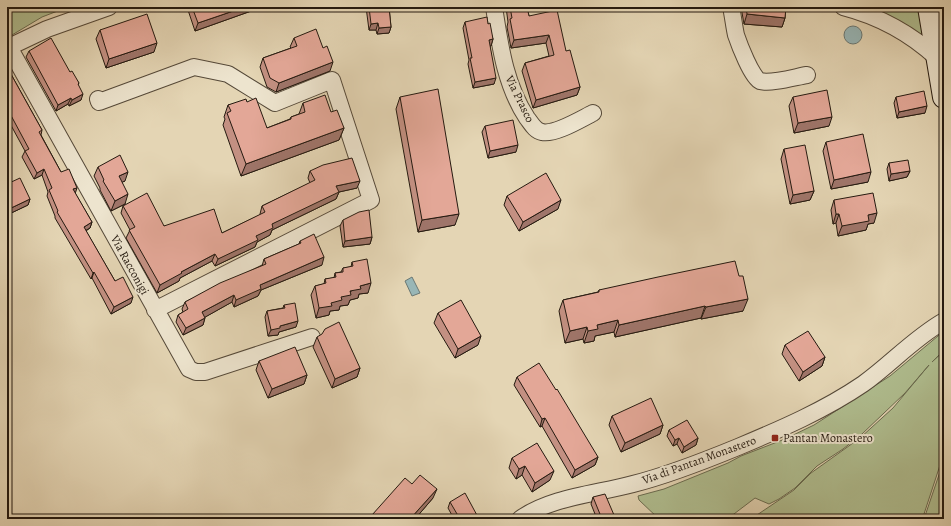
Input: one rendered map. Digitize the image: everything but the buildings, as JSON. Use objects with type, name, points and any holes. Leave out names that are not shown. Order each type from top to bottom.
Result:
[{"type":"street","points":[[8,48],[47,29],[109,7]]},
{"type":"street","name":"Via Prasco","points":[[494,7],[500,46],[508,77],[523,110],[535,128],[542,132],[551,132],[593,113]]},
{"type":"street","points":[[731,7],[736,36],[755,78],[768,81],[806,75]]},
{"type":"street","points":[[843,7],[869,16],[895,28],[917,41],[937,58]]},
{"type":"street","points":[[929,7],[944,97]]},
{"type":"street","name":"Via Racconigi","points":[[8,48],[187,367],[196,372],[208,371],[312,337]]},
{"type":"street","points":[[98,99],[99,102],[194,67],[228,74],[275,102],[332,80],[371,200],[155,310]]},
{"type":"street","name":"Via di Pantan Monastero","points":[[520,519],[532,511],[554,503],[624,487],[667,474],[736,448],[780,429],[829,404],[861,385],[919,338],[944,321]]},
{"type":"green space","points":[[7,7],[68,7],[42,17],[7,38]]},
{"type":"green space","points":[[862,7],[923,7],[927,33],[918,36]]},
{"type":"green space","points":[[944,331],[944,350],[932,362],[944,351],[944,453],[923,517],[930,519],[751,519],[794,490],[811,473],[860,438],[893,408],[929,365],[905,393],[862,434],[843,449],[817,466],[795,488],[769,504],[755,498],[730,517],[730,519],[659,519],[639,500],[638,496],[664,489],[785,439],[814,425],[890,376]]},
{"type":"green space","points":[[944,460],[944,519],[925,516]]},
{"type":"water","points":[[853,26],[859,29],[862,35],[859,41],[853,44],[847,41],[844,35],[847,29]]},
{"type":"water","points":[[412,277],[420,293],[412,296],[405,281]]},
{"type":"place","name":"Pantan Monastero","points":[[775,438]]}]
